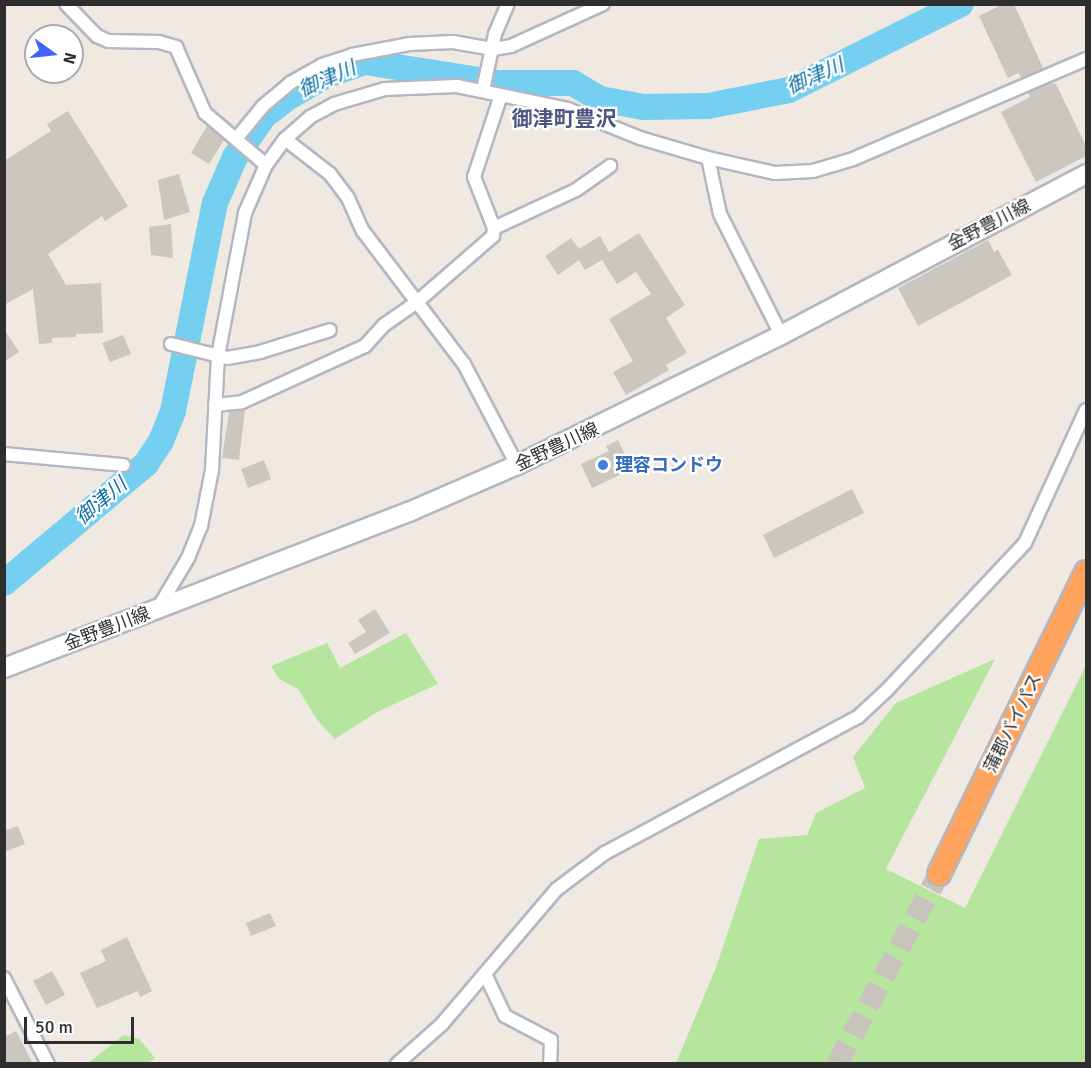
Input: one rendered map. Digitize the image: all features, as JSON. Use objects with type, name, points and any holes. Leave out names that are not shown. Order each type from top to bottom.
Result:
[{"type":"highway","name":"蒲郡バイパス","points":[[1086,572],[941,877],[1086,591]]},
{"type":"main road","name":"金野豊川線","points":[[4,668],[156,611],[517,465],[781,334],[1086,174]]},
{"type":"street","points":[[66,4],[97,36],[108,41],[159,42],[176,47],[199,103],[263,163]]},
{"type":"street","points":[[484,87],[492,51],[508,4]]},
{"type":"street","points":[[236,140],[263,106],[290,83],[322,65],[352,55],[409,44],[453,42],[492,51],[511,46],[603,4]]},
{"type":"street","points":[[156,611],[188,558],[201,526],[212,470],[218,356],[239,232],[263,163],[310,117],[362,94],[437,84],[484,87],[501,95],[568,109],[640,138],[708,158],[775,173],[813,171],[853,159],[1086,59]]},
{"type":"street","points":[[215,405],[242,402],[328,361],[342,359],[365,346],[384,325],[417,302],[493,236],[494,228],[474,177],[501,95]]},
{"type":"street","points":[[285,139],[330,174],[363,231],[464,364],[517,465]]},
{"type":"street","points":[[708,158],[720,214],[781,334]]},
{"type":"street","points":[[494,228],[576,190],[610,166]]},
{"type":"street","points":[[171,344],[227,358],[260,352],[330,330]]},
{"type":"street","points":[[397,1064],[442,1024],[486,976],[557,889],[605,853],[858,717],[886,691],[1025,543],[1086,410]]},
{"type":"street","points":[[4,454],[123,465]]},
{"type":"street","points":[[486,976],[505,1016],[551,1040],[550,1064]]},
{"type":"street","points":[[4,978],[48,1064]]},
{"type":"green space","points":[[406,633],[438,684],[377,712],[335,739],[318,721],[298,689],[279,679],[271,666],[327,643],[340,668]]},
{"type":"green space","points":[[995,659],[886,869],[965,908],[1086,665],[1086,1063],[676,1063],[715,970],[759,839],[807,835],[816,813],[865,788],[853,757],[896,703]]},
{"type":"green space","points":[[124,1035],[139,1039],[155,1058],[148,1063],[88,1063]]},
{"type":"building","points":[[1003,4],[1014,4],[1043,68],[1021,78],[1019,73],[1008,78],[979,16]]},
{"type":"building","points":[[1050,83],[1056,84],[1086,146],[1086,156],[1036,182],[1001,112],[1030,97],[1028,93]]},
{"type":"building","points":[[68,111],[128,206],[105,221],[102,216],[48,254],[66,285],[101,283],[103,333],[52,338],[52,343],[39,344],[33,289],[4,305],[4,161],[51,131],[47,124]]},
{"type":"building","points":[[207,126],[224,140],[209,164],[191,153]]},
{"type":"building","points":[[179,174],[190,212],[164,220],[158,180]]},
{"type":"building","points":[[171,224],[173,258],[151,255],[149,227]]},
{"type":"building","points":[[639,233],[685,305],[666,318],[687,353],[666,365],[669,370],[626,395],[613,372],[633,361],[609,319],[651,294],[636,272],[617,284],[602,260],[585,270],[579,260],[558,275],[545,256],[571,238],[579,249],[600,236],[609,252]]},
{"type":"building","points":[[988,240],[994,252],[998,250],[1012,275],[918,326],[898,288]]},
{"type":"building","points":[[4,329],[19,352],[4,362]]},
{"type":"building","points":[[123,335],[131,354],[110,362],[102,343]]},
{"type":"building","points":[[245,410],[239,460],[222,458],[229,412]]},
{"type":"building","points":[[618,440],[629,463],[617,469],[620,475],[592,488],[581,464],[609,451],[606,446]]},
{"type":"building","points":[[264,460],[271,479],[248,488],[241,469]]},
{"type":"building","points":[[852,489],[864,513],[774,558],[763,535]]},
{"type":"building","points":[[375,609],[390,633],[355,654],[348,643],[366,632],[358,620]]},
{"type":"building","points":[[18,826],[25,844],[4,852],[4,831]]},
{"type":"building","points":[[270,913],[276,926],[251,936],[246,923]]},
{"type":"building","points":[[127,937],[152,991],[140,997],[138,991],[97,1008],[80,973],[106,961],[101,950]]},
{"type":"building","points":[[52,971],[65,995],[46,1005],[33,981]]},
{"type":"building","points":[[16,1031],[33,1064],[4,1064],[4,1037]]},
{"type":"waterway","name":"御津川","points":[[4,583],[146,464],[161,441],[173,411],[215,203],[235,157],[264,116],[287,98],[327,75],[365,62],[498,83],[573,83],[600,99],[643,107],[708,106],[789,90],[961,4]]},
{"type":"tunnel","points":[[837,1064],[939,874]]},
{"type":"place","name":"理容コンドウ","points":[[603,465]]},
{"type":"district","name":"御津町豊沢","points":[[564,119]]}]
